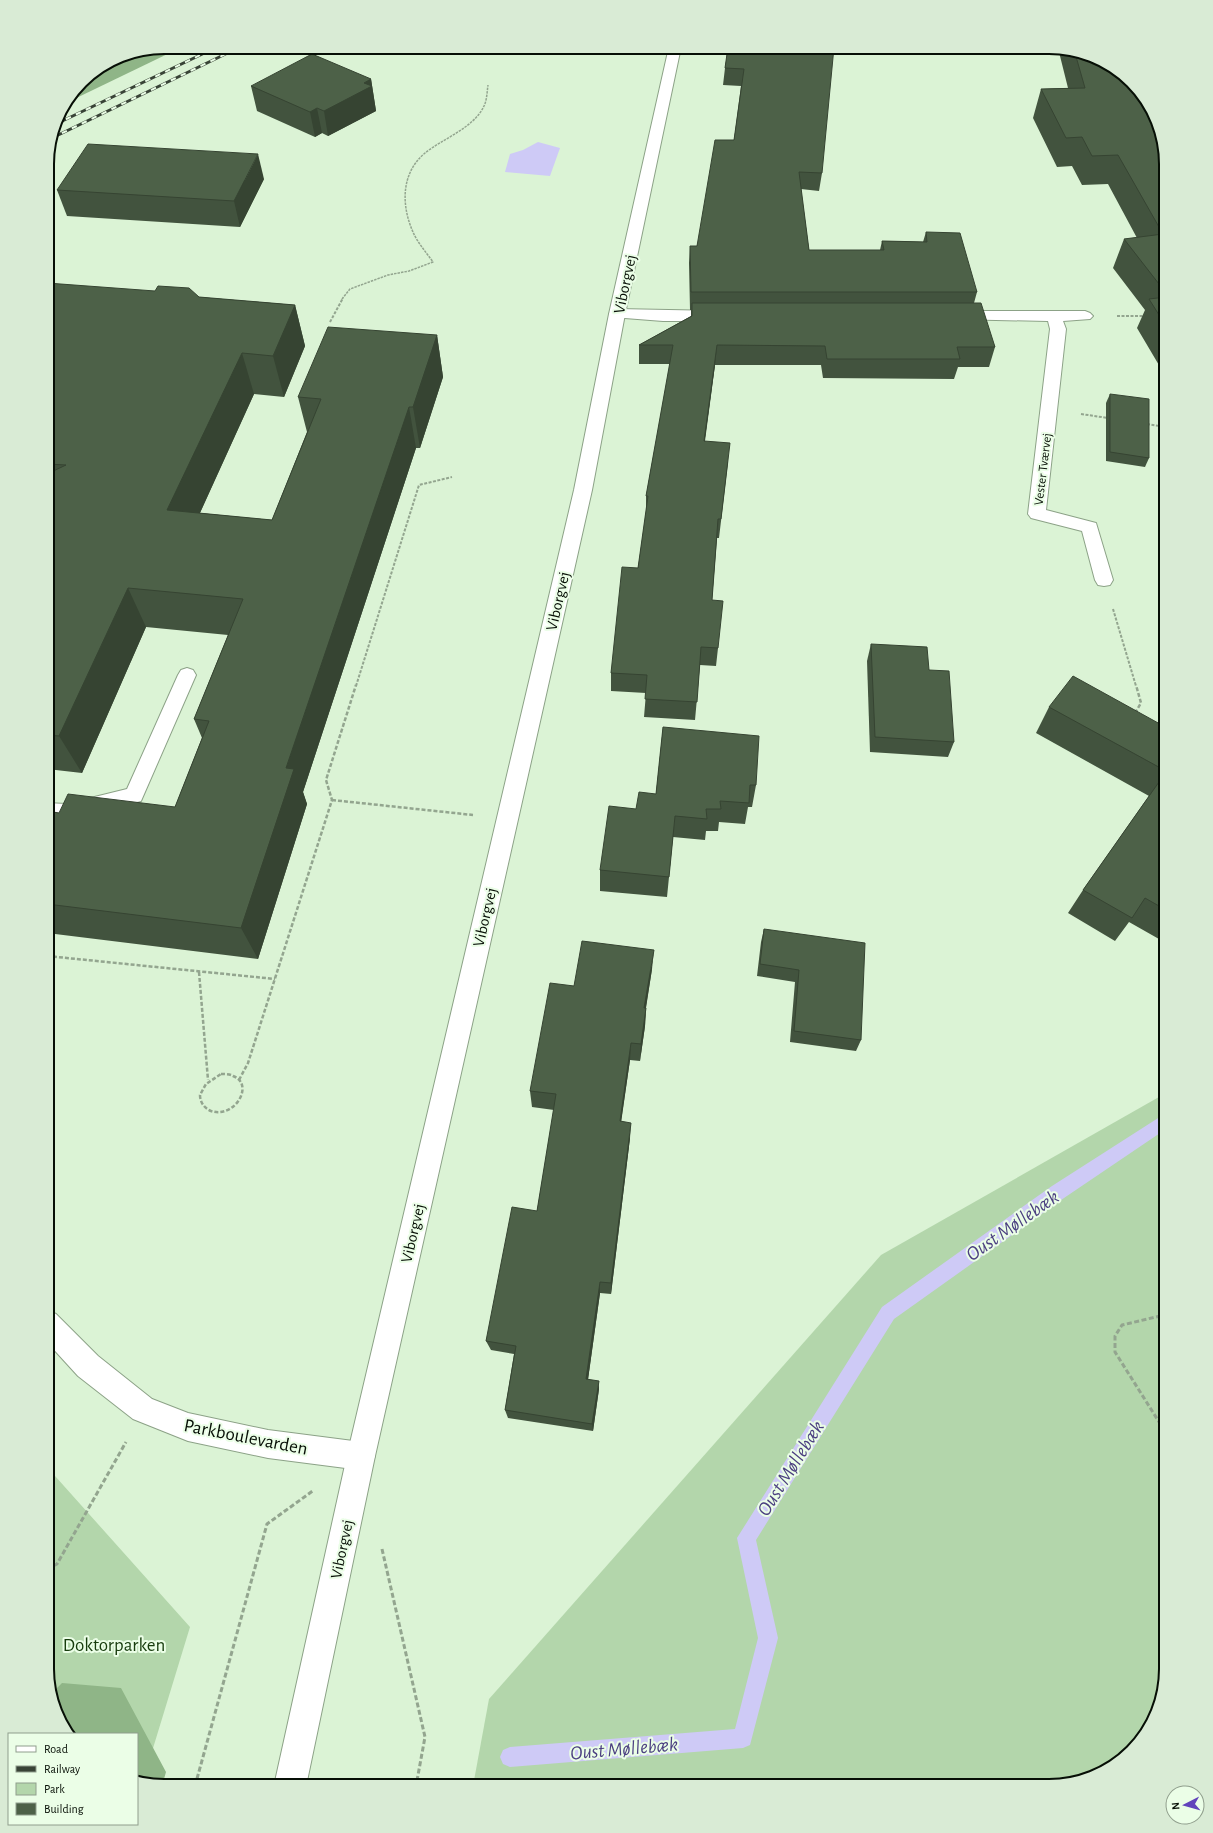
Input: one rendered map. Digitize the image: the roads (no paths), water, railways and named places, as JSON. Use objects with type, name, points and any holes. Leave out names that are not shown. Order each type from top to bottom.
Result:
[{"type":"street","name":"Viborgvej","points":[[292,1779],[361,1456],[583,490],[617,314],[673,54]]},
{"type":"street","points":[[617,314],[663,316],[734,316]]},
{"type":"street","points":[[942,316],[1085,316]]},
{"type":"street","name":"Vester Tværvej","points":[[1054,316],[1058,329],[1037,514],[1090,527],[1104,580]]},
{"type":"street","name":"Parkboulevarden","points":[[54,1330],[88,1366],[143,1409],[188,1427],[268,1444],[361,1456]]},
{"type":"lane","points":[[54,811],[66,812],[134,795],[186,675]]},
{"type":"waterway","name":"Oust Møllebæk","points":[[510,1757],[743,1738],[768,1638],[746,1538],[888,1313],[1058,1192],[1159,1125]]},
{"type":"railway","points":[[63,121],[202,54]]},
{"type":"railway","points":[[58,135],[226,54]]},
{"type":"park label","name":"Doktorparken","points":[[114,1644]]}]
